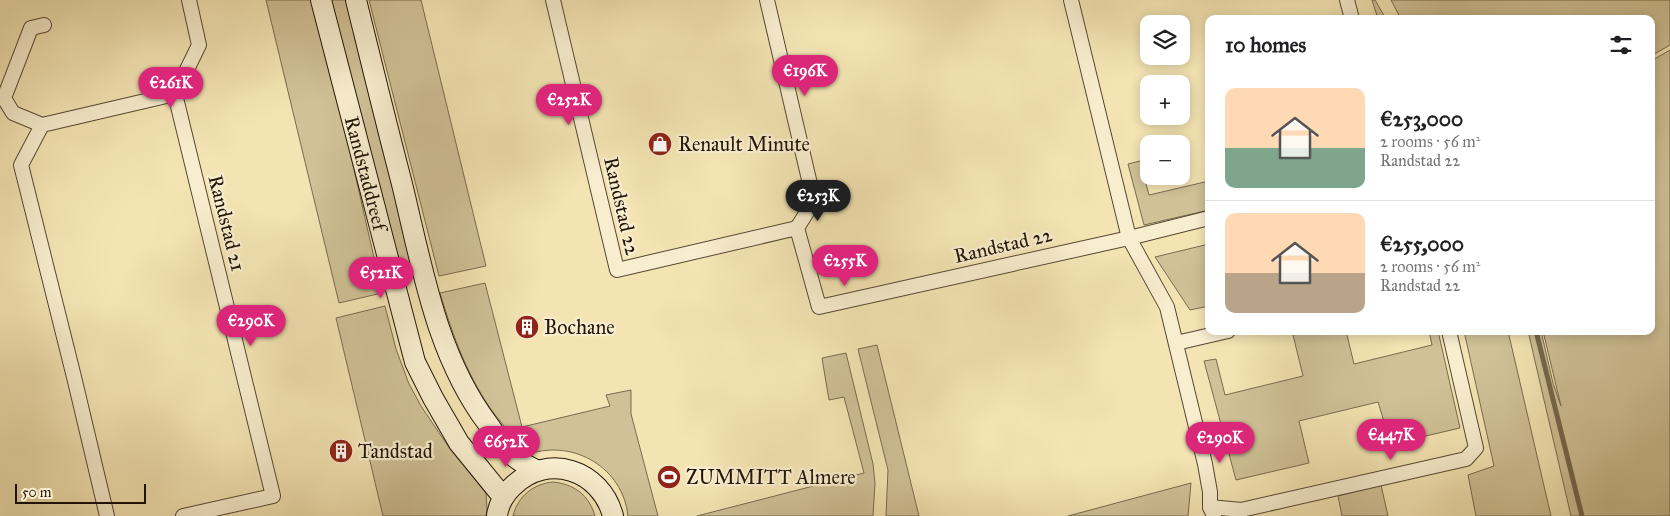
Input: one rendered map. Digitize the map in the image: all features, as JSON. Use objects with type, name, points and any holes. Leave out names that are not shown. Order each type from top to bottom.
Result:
[{"type":"main road","name":"Randstaddreef","points":[[320,0],[415,362],[458,443],[500,507]]},
{"type":"main road","name":"Randstaddreef","points":[[356,0],[432,308],[450,359],[473,405],[508,452],[523,464],[536,470]]},
{"type":"main road","points":[[500,507],[509,489],[519,479],[536,470],[563,468],[586,477],[601,490],[610,505],[613,516]]},
{"type":"street","points":[[44,25],[31,28],[4,98],[12,113],[42,125],[175,94],[199,46],[189,0]]},
{"type":"street","name":"Randstad 22","points":[[553,0],[617,270],[797,228],[819,307],[1129,238],[1205,219]]},
{"type":"street","points":[[767,0],[814,201],[797,228]]},
{"type":"street","points":[[1071,0],[1129,238],[1167,307],[1208,478],[1208,514],[1241,510],[1466,459],[1476,448],[1449,335]]},
{"type":"street","points":[[1347,0],[1351,15]]},
{"type":"street","name":"Randstad 21","points":[[175,94],[273,496],[204,514],[183,516]]},
{"type":"street","points":[[42,125],[21,165],[107,516]]},
{"type":"street","points":[[1176,344],[1212,335]]},
{"type":"shaded area","points":[[266,0],[313,0],[336,90],[382,293],[339,303]]},
{"type":"shaded area","points":[[330,0],[347,0],[413,265],[396,267]]},
{"type":"shaded area","points":[[369,0],[421,0],[486,266],[439,276]]},
{"type":"shaded area","points":[[1372,0],[1375,0],[1384,15],[1377,15]]},
{"type":"shaded area","points":[[1391,0],[1670,0],[1670,45],[1655,54],[1655,15],[1399,15]]},
{"type":"shaded area","points":[[1670,50],[1670,516],[1571,516],[1529,335],[1542,335],[1553,383],[1561,406],[1544,335],[1655,335],[1655,59]]},
{"type":"shaded area","points":[[1140,161],[1140,185],[1146,185],[1149,195],[1205,182],[1205,211],[1144,225],[1128,164]]},
{"type":"shaded area","points":[[1205,245],[1205,307],[1190,310],[1155,257]]},
{"type":"shaded area","points":[[485,283],[522,427],[610,406],[606,395],[631,390],[631,414],[658,516],[628,516],[624,499],[617,484],[594,461],[579,454],[563,451],[546,450],[529,454],[496,416],[477,387],[462,357],[440,293]]},
{"type":"shaded area","points":[[385,306],[396,349],[409,384],[421,406],[448,446],[486,493],[486,516],[383,516],[336,318]]},
{"type":"shaded area","points":[[1293,335],[1347,335],[1354,364],[1432,345],[1430,335],[1439,335],[1460,428],[1391,444],[1378,402],[1299,421],[1309,463],[1236,480],[1204,361],[1216,359],[1225,395],[1303,376]]},
{"type":"shaded area","points":[[1465,335],[1509,335],[1551,516],[1476,516],[1468,475],[1494,466]]},
{"type":"shaded area","points":[[877,345],[919,516],[886,516],[888,470],[858,349]]},
{"type":"shaded area","points":[[846,353],[873,464],[875,483],[873,516],[697,516],[864,473],[844,397],[829,400],[822,358]]},
{"type":"shaded area","points":[[553,482],[568,485],[580,492],[589,502],[595,516],[513,516],[515,509],[527,492],[539,485]]},
{"type":"shaded area","points":[[1191,483],[1188,516],[1068,516]]},
{"type":"shaded area","points":[[1381,485],[1388,516],[1342,516],[1338,496]]},
{"type":"waterway","points":[[1537,335],[1582,516]]},
{"type":"place","name":"Renault Minute","points":[[660,144]]},
{"type":"place","name":"Bochane","points":[[527,327]]},
{"type":"place","name":"Tandstad","points":[[341,451]]},
{"type":"place","name":"ZUMMITT Almere","points":[[669,477]]}]
